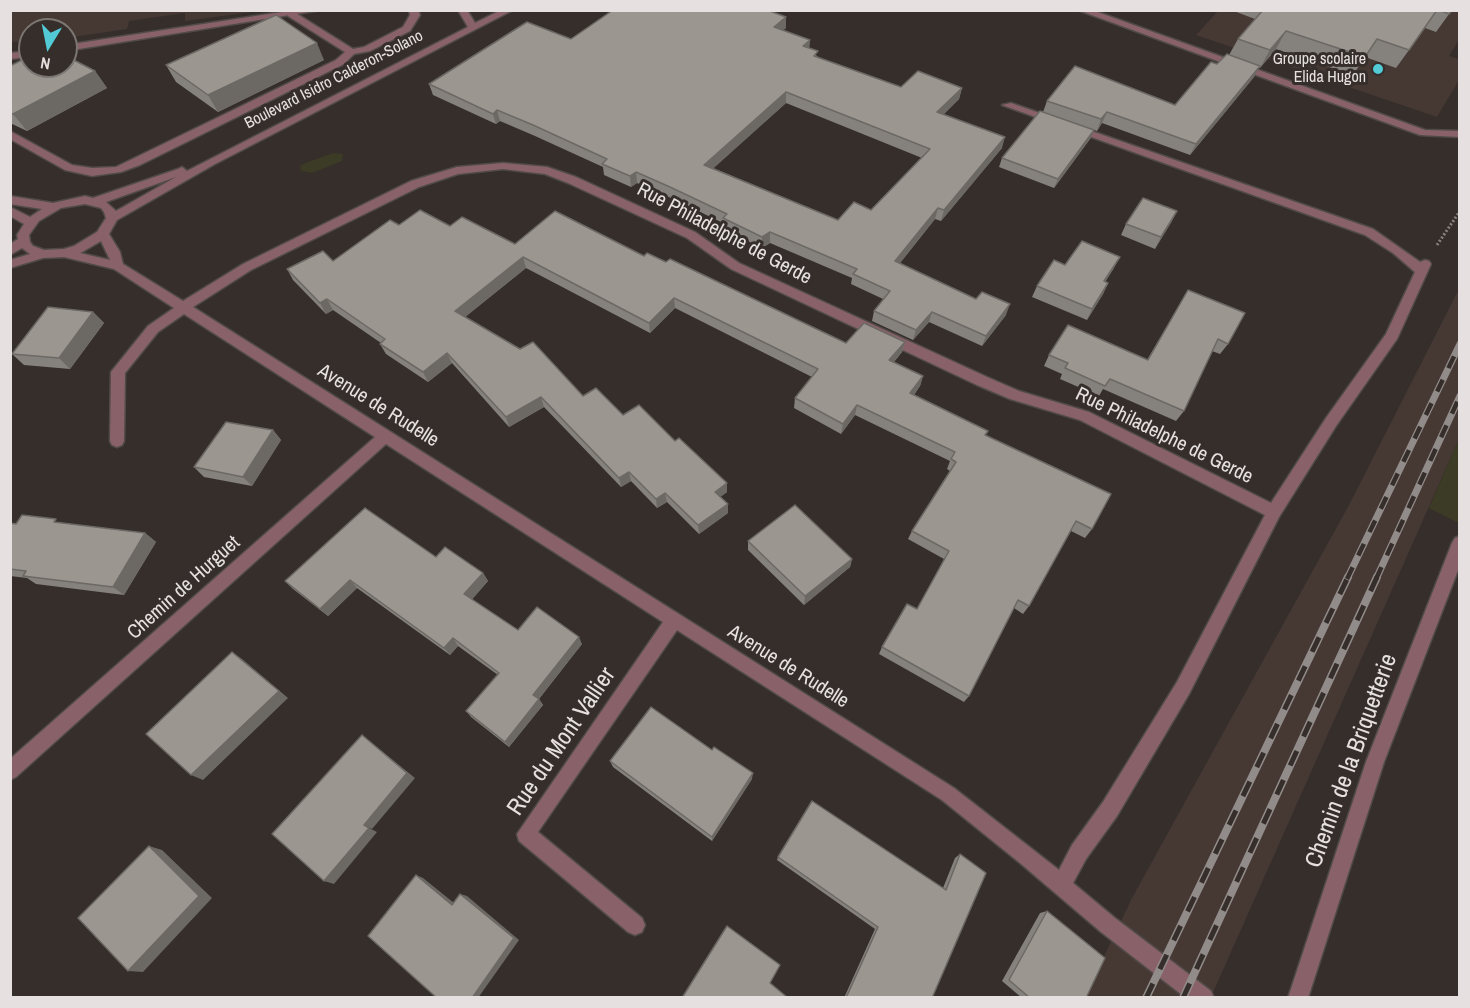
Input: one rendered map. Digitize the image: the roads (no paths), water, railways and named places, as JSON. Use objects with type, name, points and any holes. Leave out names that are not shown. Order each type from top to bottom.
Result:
[{"type":"street","points":[[78,46],[316,10]]},
{"type":"street","points":[[10,134],[69,168],[92,172],[117,170],[136,163],[340,62],[351,52],[367,49],[407,29],[413,21],[413,10]]},
{"type":"street","points":[[462,10],[473,27]]},
{"type":"street","name":"Boulevard Isidro Calderon-Solano","points":[[112,218],[211,162],[509,10]]},
{"type":"street","points":[[1082,10],[1424,134],[1460,134]]},
{"type":"street","points":[[291,14],[351,52]]},
{"type":"street","points":[[1006,105],[1369,232],[1423,268],[1392,336],[1331,422],[1274,512],[1182,688],[1110,809],[1079,852],[1061,886],[1204,998]]},
{"type":"street","name":"Boulevard Isidro Calderon-Solano","points":[[54,207],[72,201],[96,201],[211,162]]},
{"type":"street","name":"Rue Philadelphe de Gerde","points":[[117,441],[118,372],[153,329],[182,308],[247,267],[415,184],[434,177],[480,168],[526,167],[547,171],[572,180],[691,235],[735,266],[982,381],[1015,395],[1084,416],[1274,512]]},
{"type":"street","points":[[10,200],[54,207]]},
{"type":"street","points":[[10,264],[43,254],[64,253],[91,243],[103,233],[112,218],[105,205],[96,201]]},
{"type":"street","points":[[43,254],[29,249],[23,235],[31,223],[54,207]]},
{"type":"street","points":[[10,211],[31,223]]},
{"type":"street","points":[[103,233],[114,252],[118,266]]},
{"type":"street","points":[[10,251],[24,240]]},
{"type":"street","name":"Avenue de Rudelle","points":[[64,253],[118,266],[675,619],[948,794],[1061,886]]},
{"type":"street","name":"Chemin de Hurguet","points":[[10,771],[386,436]]},
{"type":"street","name":"Chemin de la Briquetterie","points":[[1298,998],[1375,762],[1460,543]]},
{"type":"street","name":"Rue du Mont Vallier","points":[[635,925],[526,834],[675,619]]},
{"type":"railway","points":[[1347,579],[1460,344]]},
{"type":"railway","points":[[1376,579],[1460,396]]},
{"type":"railway","points":[[1146,998],[1348,577]]},
{"type":"railway","points":[[1183,998],[1377,577]]},
{"type":"place","name":"Groupe scolaire Elida Hugon","points":[[1378,69]]}]
